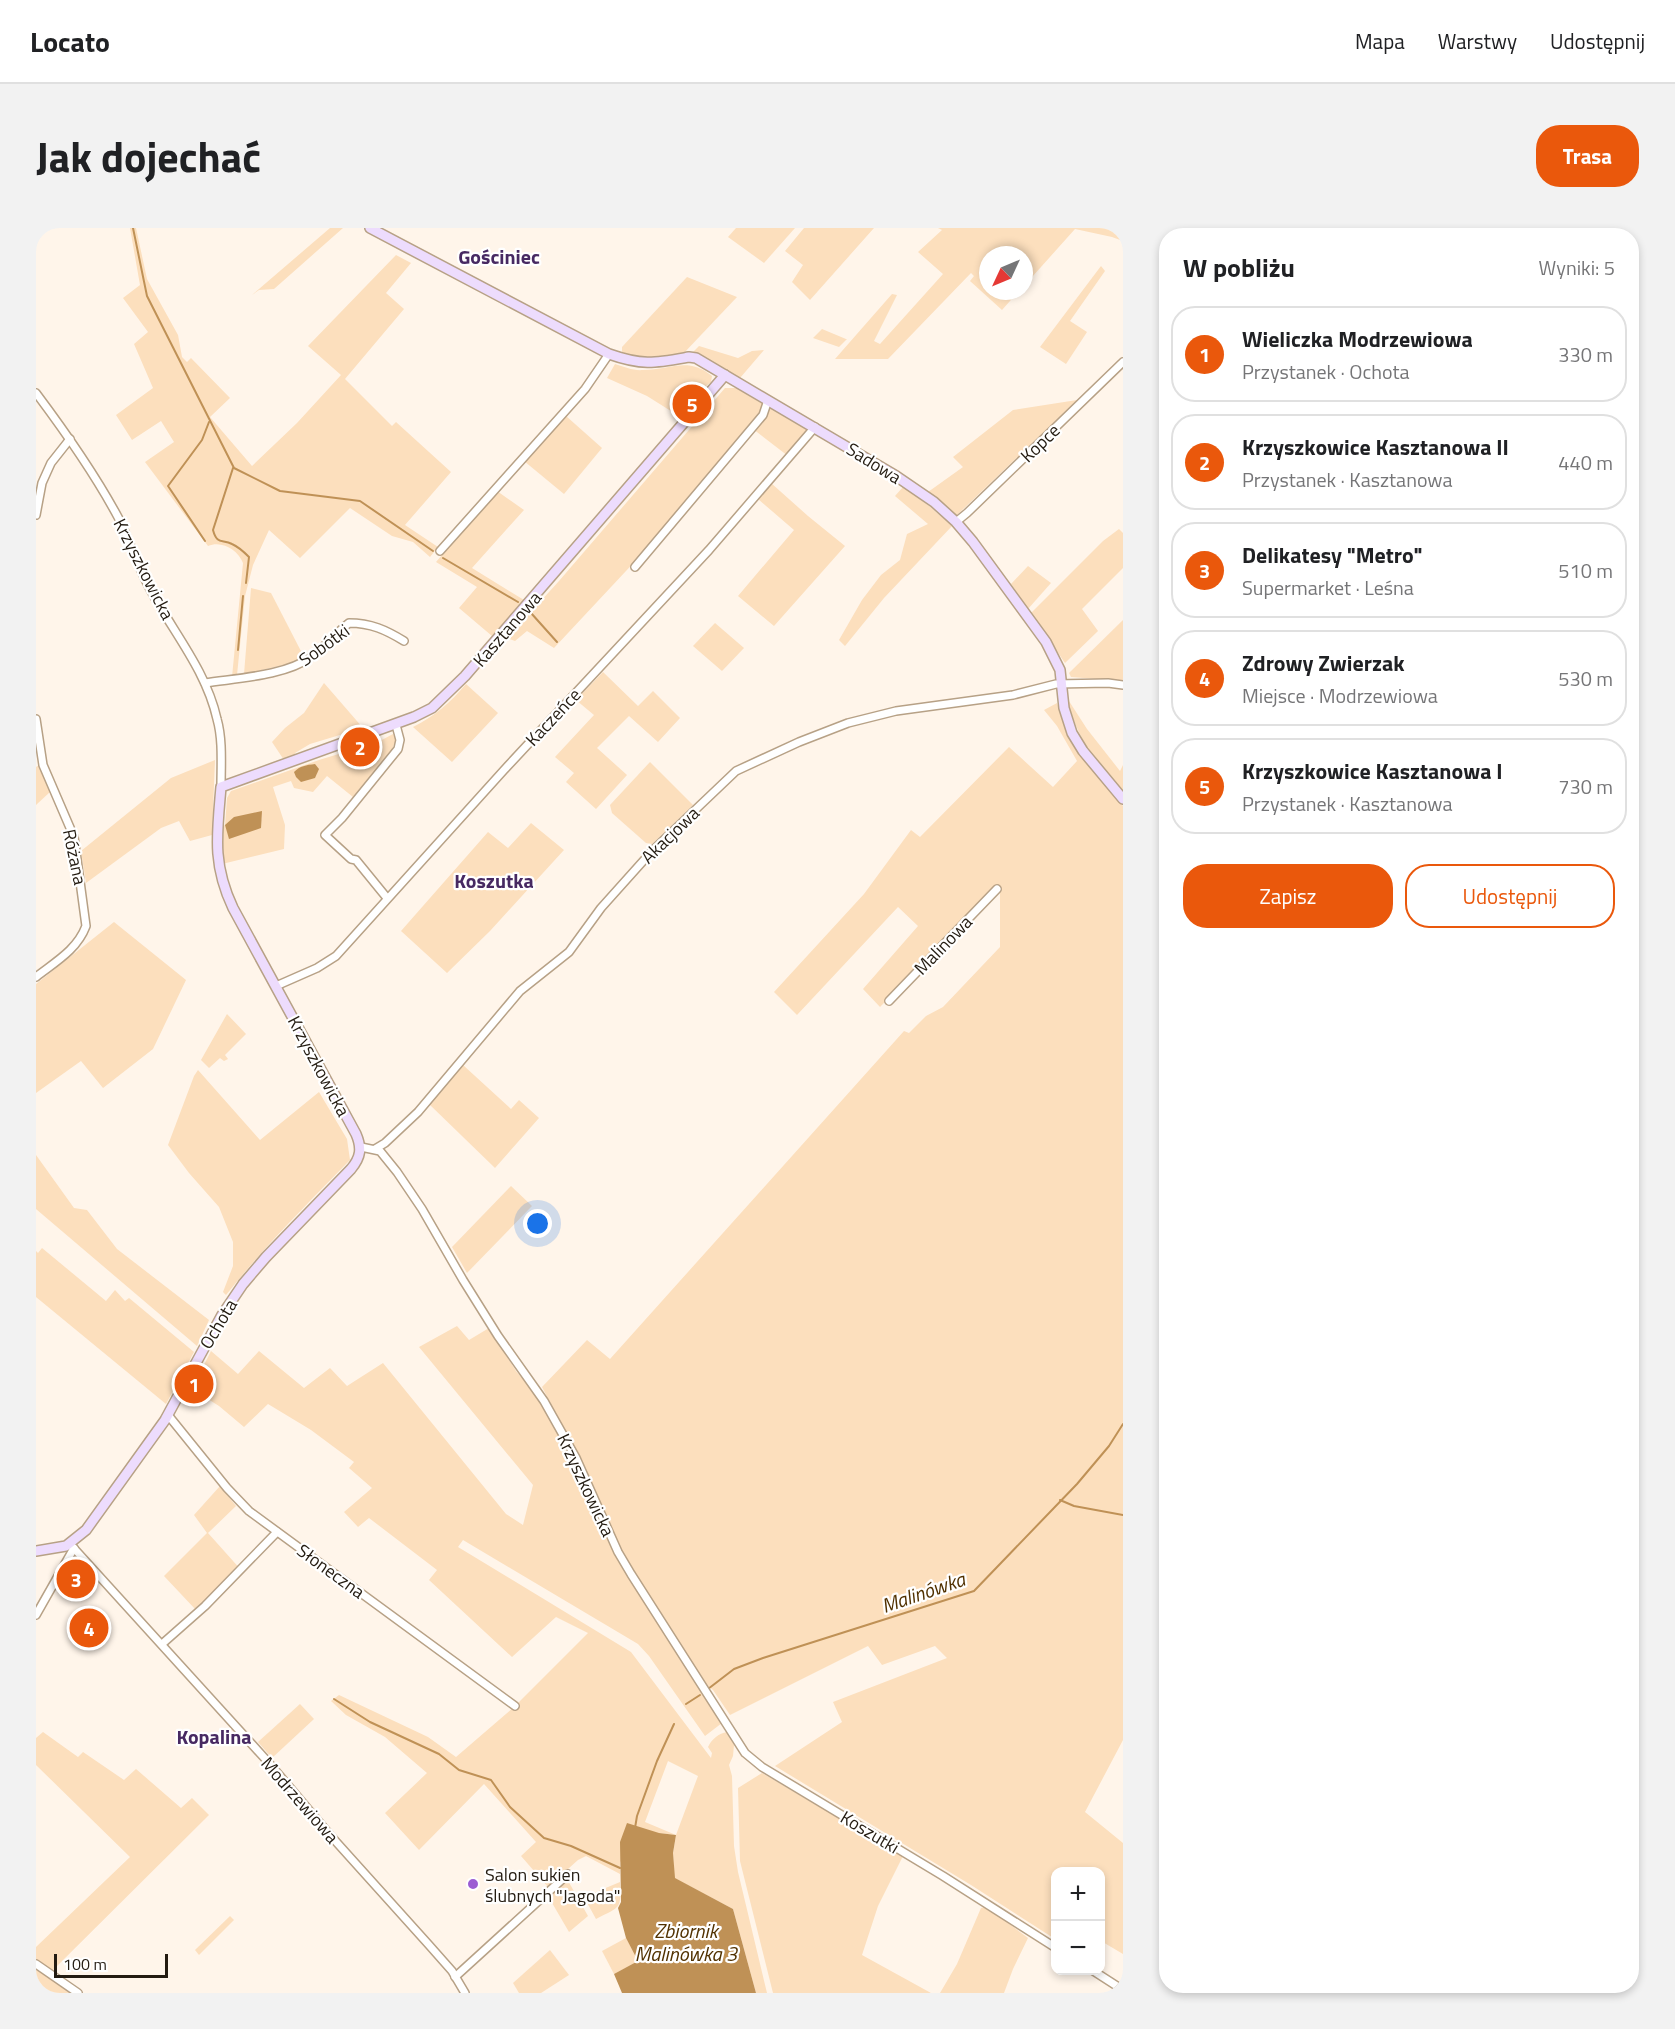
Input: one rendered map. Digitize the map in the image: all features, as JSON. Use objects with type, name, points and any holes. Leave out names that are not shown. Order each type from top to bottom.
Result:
[{"type":"street","name":"Sadowa","points":[[370,228],[609,354],[633,362],[649,364],[689,357],[696,358],[921,492],[966,532],[1040,633],[1056,661],[1062,684],[1065,714],[1074,737],[1123,799]]},
{"type":"street","points":[[440,551],[585,389],[609,354]]},
{"type":"street","name":"Kopce","points":[[956,522],[1123,362]]},
{"type":"street","name":"Kasztanowa","points":[[221,787],[396,725],[432,708],[465,676],[725,375]]},
{"type":"street","name":"Krzyszkowicka","points":[[36,393],[70,439],[118,518],[149,587],[205,683],[218,719],[221,787],[217,843],[220,875],[233,908],[361,1147]]},
{"type":"street","points":[[635,567],[763,415],[768,400]]},
{"type":"street","name":"Kaczeńce","points":[[276,986],[317,968],[336,956],[705,555],[815,427]]},
{"type":"street","points":[[36,515],[42,483],[51,463],[70,439]]},
{"type":"street","name":"Sobótki","points":[[205,683],[243,678],[294,666],[312,656],[349,623],[381,628],[404,642]]},
{"type":"street","name":"Akacjowa","points":[[375,1149],[385,1143],[418,1112],[520,991],[569,952],[601,908],[653,850],[736,771],[799,742],[848,723],[896,711],[1013,695],[1062,684],[1123,685]]},
{"type":"street","name":"Różana","points":[[36,719],[43,765],[74,837],[86,926],[74,948],[36,977]]},
{"type":"street","points":[[387,898],[357,860],[351,859],[325,835],[342,818],[398,749],[400,740],[396,725]]},
{"type":"street","name":"Malinowa","points":[[889,1001],[997,889]]},
{"type":"street","points":[[361,1147],[375,1149]]},
{"type":"street","name":"Ochota","points":[[72,1546],[92,1522],[168,1415],[230,1302],[266,1257],[351,1169],[359,1157],[361,1147]]},
{"type":"street","name":"Krzyszkowicka","points":[[375,1149],[386,1158],[412,1193],[463,1280],[516,1363],[544,1401],[576,1458],[626,1567],[708,1694]]},
{"type":"street","name":"Słoneczna","points":[[168,1415],[237,1500],[277,1532],[515,1706]]},
{"type":"street","points":[[162,1644],[204,1606],[277,1532]]},
{"type":"street","points":[[36,1551],[72,1546]]},
{"type":"street","points":[[36,1615],[72,1546]]},
{"type":"street","name":"Modrzewiowa","points":[[72,1546],[269,1763],[455,1977],[465,1993]]},
{"type":"street","name":"Koszutki","points":[[708,1694],[740,1748],[750,1758],[942,1875],[1051,1945]]},
{"type":"street","points":[[455,1977],[568,1874]]},
{"type":"street","points":[[36,1964],[78,1993]]},
{"type":"street","points":[[1099,1975],[1123,1990]]},
{"type":"shaded area","points":[[130,228],[136,228],[147,279],[178,335],[182,357],[187,362],[191,358],[230,398],[210,417],[252,466],[297,423],[341,375],[308,346],[396,255],[411,263],[386,293],[404,309],[345,379],[392,426],[396,422],[451,472],[405,525],[438,547],[430,557],[413,542],[392,536],[350,508],[300,558],[269,530],[253,565],[245,596],[237,675],[232,677],[243,563],[241,558],[224,545],[208,546],[145,462],[174,442],[161,421],[132,440],[116,415],[153,388],[134,344],[148,332],[123,298],[140,285]]},
{"type":"shaded area","points":[[330,228],[343,228],[274,289],[259,290],[252,295]]},
{"type":"shaded area","points":[[736,228],[795,228],[764,263],[728,237]]},
{"type":"shaded area","points":[[804,228],[874,228],[810,300],[792,282],[803,265],[785,251]]},
{"type":"shaded area","points":[[938,228],[1123,228],[1123,241],[1075,229],[1033,276],[1033,246],[979,246],[979,289],[970,281],[974,276],[971,273],[888,359],[835,359],[892,294],[897,295],[874,341],[880,344],[943,274],[918,252],[942,230]]},
{"type":"shaded area","points":[[1101,266],[1105,271],[1070,321],[1087,332],[1066,364],[1040,347]]},
{"type":"shaded area","points":[[687,277],[737,297],[683,354],[652,360],[622,354],[622,347]]},
{"type":"shaded area","points":[[991,300],[1011,300],[1002,310]]},
{"type":"shaded area","points":[[822,329],[847,339],[839,347],[813,338]]},
{"type":"shaded area","points":[[699,346],[738,358],[752,351],[764,350],[740,378],[692,353]]},
{"type":"shaded area","points":[[615,364],[640,370],[687,365],[703,370],[712,376],[711,382],[690,403],[682,418],[647,396],[607,378]]},
{"type":"shaded area","points":[[725,388],[737,388],[764,405],[761,414],[640,556],[554,648],[527,631],[515,641],[507,638],[559,581]]},
{"type":"shaded area","points":[[1077,400],[957,515],[928,492],[963,467],[953,457],[1013,410]]},
{"type":"shaded area","points":[[770,408],[809,431],[788,456],[753,429]]},
{"type":"shaded area","points":[[566,416],[602,448],[564,494],[524,461]]},
{"type":"shaded area","points":[[771,483],[845,546],[774,626],[738,596],[794,530],[758,499]]},
{"type":"shaded area","points":[[903,487],[952,526],[884,598],[845,646],[839,640],[862,600],[881,575],[900,560],[907,534],[928,524],[895,496]]},
{"type":"shaded area","points":[[497,491],[524,510],[472,568],[524,600],[492,636],[459,608],[477,587],[436,562]]},
{"type":"shaded area","points":[[1119,529],[1123,533],[1123,568],[1082,609],[1098,631],[1065,663],[1031,613],[1103,541]]},
{"type":"shaded area","points":[[1028,566],[1051,583],[1028,609],[1011,584]]},
{"type":"shaded area","points":[[251,588],[271,593],[304,657],[292,663],[244,674]]},
{"type":"shaded area","points":[[1123,620],[1123,681],[1071,677],[1069,673]]},
{"type":"shaded area","points":[[715,623],[744,648],[722,671],[693,646]]},
{"type":"shaded area","points":[[603,672],[638,706],[653,691],[680,718],[658,742],[629,716],[597,748],[627,775],[596,809],[566,782],[574,773],[555,757],[594,715],[576,700]]},
{"type":"shaded area","points":[[324,683],[363,728],[310,744],[295,753],[295,757],[284,760],[272,742],[304,713]]},
{"type":"shaded area","points":[[466,684],[498,713],[452,762],[413,727],[442,709]]},
{"type":"shaded area","points":[[1067,698],[1087,729],[1120,771],[1123,765],[1123,793],[1096,760],[1082,738]]},
{"type":"shaded area","points":[[1057,703],[1072,744],[1123,806],[1123,1740],[1085,1812],[1123,1843],[1123,1954],[1105,1943],[1105,1867],[1051,1867],[1051,1936],[775,1766],[842,1722],[833,1702],[947,1658],[935,1646],[882,1665],[868,1646],[730,1715],[713,1690],[705,1684],[638,1583],[624,1558],[593,1485],[542,1387],[587,1340],[610,1359],[904,1031],[909,1033],[926,1016],[943,1007],[1000,947],[1000,885],[880,1007],[863,989],[918,926],[898,907],[797,1015],[774,992],[864,894],[911,830],[920,837],[1009,747],[1053,787],[1077,761],[1057,726],[1044,710]]},
{"type":"shaded area","points":[[393,734],[396,740],[392,749],[353,797],[327,776],[313,792],[294,788],[291,781],[273,787],[285,825],[284,849],[222,864],[222,827],[225,825],[227,798],[231,791],[378,742]]},
{"type":"shaded area","points":[[215,760],[212,835],[190,841],[179,821],[161,828],[86,883],[81,851],[171,778]]},
{"type":"shaded area","points":[[650,762],[693,805],[652,844],[646,843],[612,813],[610,805]]},
{"type":"shaded area","points":[[39,765],[50,792],[36,805],[36,767]]},
{"type":"shaded area","points":[[531,823],[564,850],[490,931],[447,973],[401,931],[488,832],[508,848]]},
{"type":"shaded area","points":[[114,922],[186,980],[153,1049],[103,1088],[81,1061],[36,1093],[36,984]]},
{"type":"shaded area","points":[[227,1014],[246,1034],[225,1055],[228,1059],[224,1061],[220,1058],[209,1068],[201,1060]]},
{"type":"shaded area","points":[[463,1065],[511,1109],[519,1100],[539,1118],[495,1168],[429,1104]]},
{"type":"shaded area","points":[[198,1070],[260,1140],[319,1092],[347,1139],[350,1160],[302,1209],[226,1295],[223,1292],[233,1266],[233,1242],[219,1207],[168,1145]]},
{"type":"shaded area","points":[[36,1155],[74,1208],[87,1210],[117,1249],[209,1320],[197,1346],[36,1209]]},
{"type":"shaded area","points":[[511,1186],[532,1206],[467,1273],[452,1247]]},
{"type":"shaded area","points":[[42,1248],[106,1301],[115,1290],[125,1301],[129,1298],[194,1352],[166,1404],[36,1297],[36,1251],[38,1253]]},
{"type":"shaded area","points":[[457,1326],[469,1340],[489,1328],[516,1371],[542,1402],[604,1525],[660,1623],[722,1723],[705,1736],[649,1656],[638,1644],[463,1540],[458,1547],[631,1652],[711,1758],[709,1744],[718,1735],[727,1732],[734,1745],[729,1765],[732,1776],[734,1846],[767,1993],[756,1993],[733,1909],[674,1878],[673,1853],[676,1835],[659,1833],[620,1862],[620,1874],[586,1856],[578,1860],[548,1887],[521,1856],[536,1842],[484,1784],[419,1850],[385,1813],[427,1773],[385,1737],[346,1715],[331,1701],[339,1695],[428,1737],[456,1757],[514,1707],[588,1633],[556,1617],[512,1657],[429,1580],[437,1570],[369,1518],[358,1527],[344,1512],[372,1488],[349,1468],[354,1462],[311,1430],[268,1404],[244,1427],[219,1406],[192,1389],[211,1351],[238,1374],[259,1351],[304,1388],[330,1368],[347,1386],[383,1363],[506,1514],[523,1525],[533,1485],[419,1347]],"holes":[[[668,1761],[698,1776],[676,1835],[645,1822]]]},
{"type":"shaded area","points":[[220,1486],[236,1506],[208,1533],[242,1571],[196,1610],[164,1576],[207,1533],[194,1515]]},
{"type":"shaded area","points":[[300,1704],[314,1719],[272,1758],[258,1742]]},
{"type":"shaded area","points":[[43,1732],[78,1757],[83,1752],[124,1780],[136,1769],[181,1808],[192,1798],[209,1815],[51,1972],[36,1962],[36,1947],[130,1857],[36,1765],[36,1738]]},
{"type":"shaded area","points":[[762,1773],[903,1856],[878,1906],[862,1955],[931,1993],[773,1993],[740,1861],[738,1788]]},
{"type":"shaded area","points":[[567,1879],[588,1916],[569,1932],[548,1896]]},
{"type":"shaded area","points":[[620,1882],[618,1906],[596,1919],[584,1897]]},
{"type":"shaded area","points":[[987,1907],[1028,1938],[1004,1993],[940,1993],[957,1964],[981,1908]]},
{"type":"shaded area","points":[[230,1916],[234,1920],[199,1955],[195,1950]]},
{"type":"shaded area","points":[[626,1938],[639,1961],[614,1974],[602,1951]]},
{"type":"shaded area","points":[[550,1950],[569,1975],[541,1993],[519,1993],[513,1983]]},
{"type":"shaded area","points":[[36,1969],[40,1972],[72,1993],[36,1993]]},
{"type":"water","points":[[315,764],[319,769],[315,778],[301,782],[296,777],[294,772],[299,768]]},
{"type":"water","points":[[262,811],[261,828],[229,839],[225,825],[234,817]]},
{"type":"water","name":"Zbiornik Malinówka 3","points":[[627,1823],[659,1833],[676,1835],[673,1853],[675,1878],[733,1909],[756,1993],[622,1993],[614,1974],[638,1961],[626,1938],[618,1908],[621,1902],[620,1842]]},
{"type":"waterway","points":[[133,228],[147,296],[234,468],[280,491],[360,501],[433,551]]},
{"type":"waterway","points":[[1119,228],[1123,229]]},
{"type":"waterway","points":[[205,541],[168,486],[202,440],[209,422]]},
{"type":"waterway","points":[[233,468],[213,530],[218,540],[235,545],[249,557],[246,583]]},
{"type":"waterway","points":[[443,558],[518,602]]},
{"type":"waterway","points":[[238,650],[243,596]]},
{"type":"waterway","points":[[531,613],[557,642]]},
{"type":"waterway","name":"Malinówka","points":[[708,1689],[734,1669],[763,1658],[974,1591],[1077,1484],[1109,1446],[1123,1424]]},
{"type":"waterway","points":[[1060,1500],[1074,1506],[1123,1515]]},
{"type":"waterway","name":"Malinówka","points":[[686,1704],[700,1695]]},
{"type":"waterway","points":[[334,1699],[370,1722],[439,1754],[459,1770],[491,1780],[510,1807],[544,1838],[571,1846],[620,1868]]},
{"type":"waterway","name":"Malinówka","points":[[635,1828],[637,1816],[657,1761],[674,1724]]},
{"type":"place","name":"Krzyszkowice Kasztanowa I","points":[[692,404]]},
{"type":"place","name":"Krzyszkowice Kasztanowa II","points":[[360,747]]},
{"type":"place","name":"Wieliczka Modrzewiowa","points":[[194,1384]]},
{"type":"place","name":"Delikatesy \"Metro\"","points":[[76,1579]]},
{"type":"place","name":"Zdrowy Zwierzak","points":[[89,1628]]},
{"type":"place","name":"Salon sukien ślubnych \"Jagoda\"","points":[[473,1884]]},
{"type":"district","name":"Gościniec","points":[[499,256]]},
{"type":"district","name":"Koszutka","points":[[494,880]]},
{"type":"district","name":"Kopalina","points":[[214,1736]]}]
